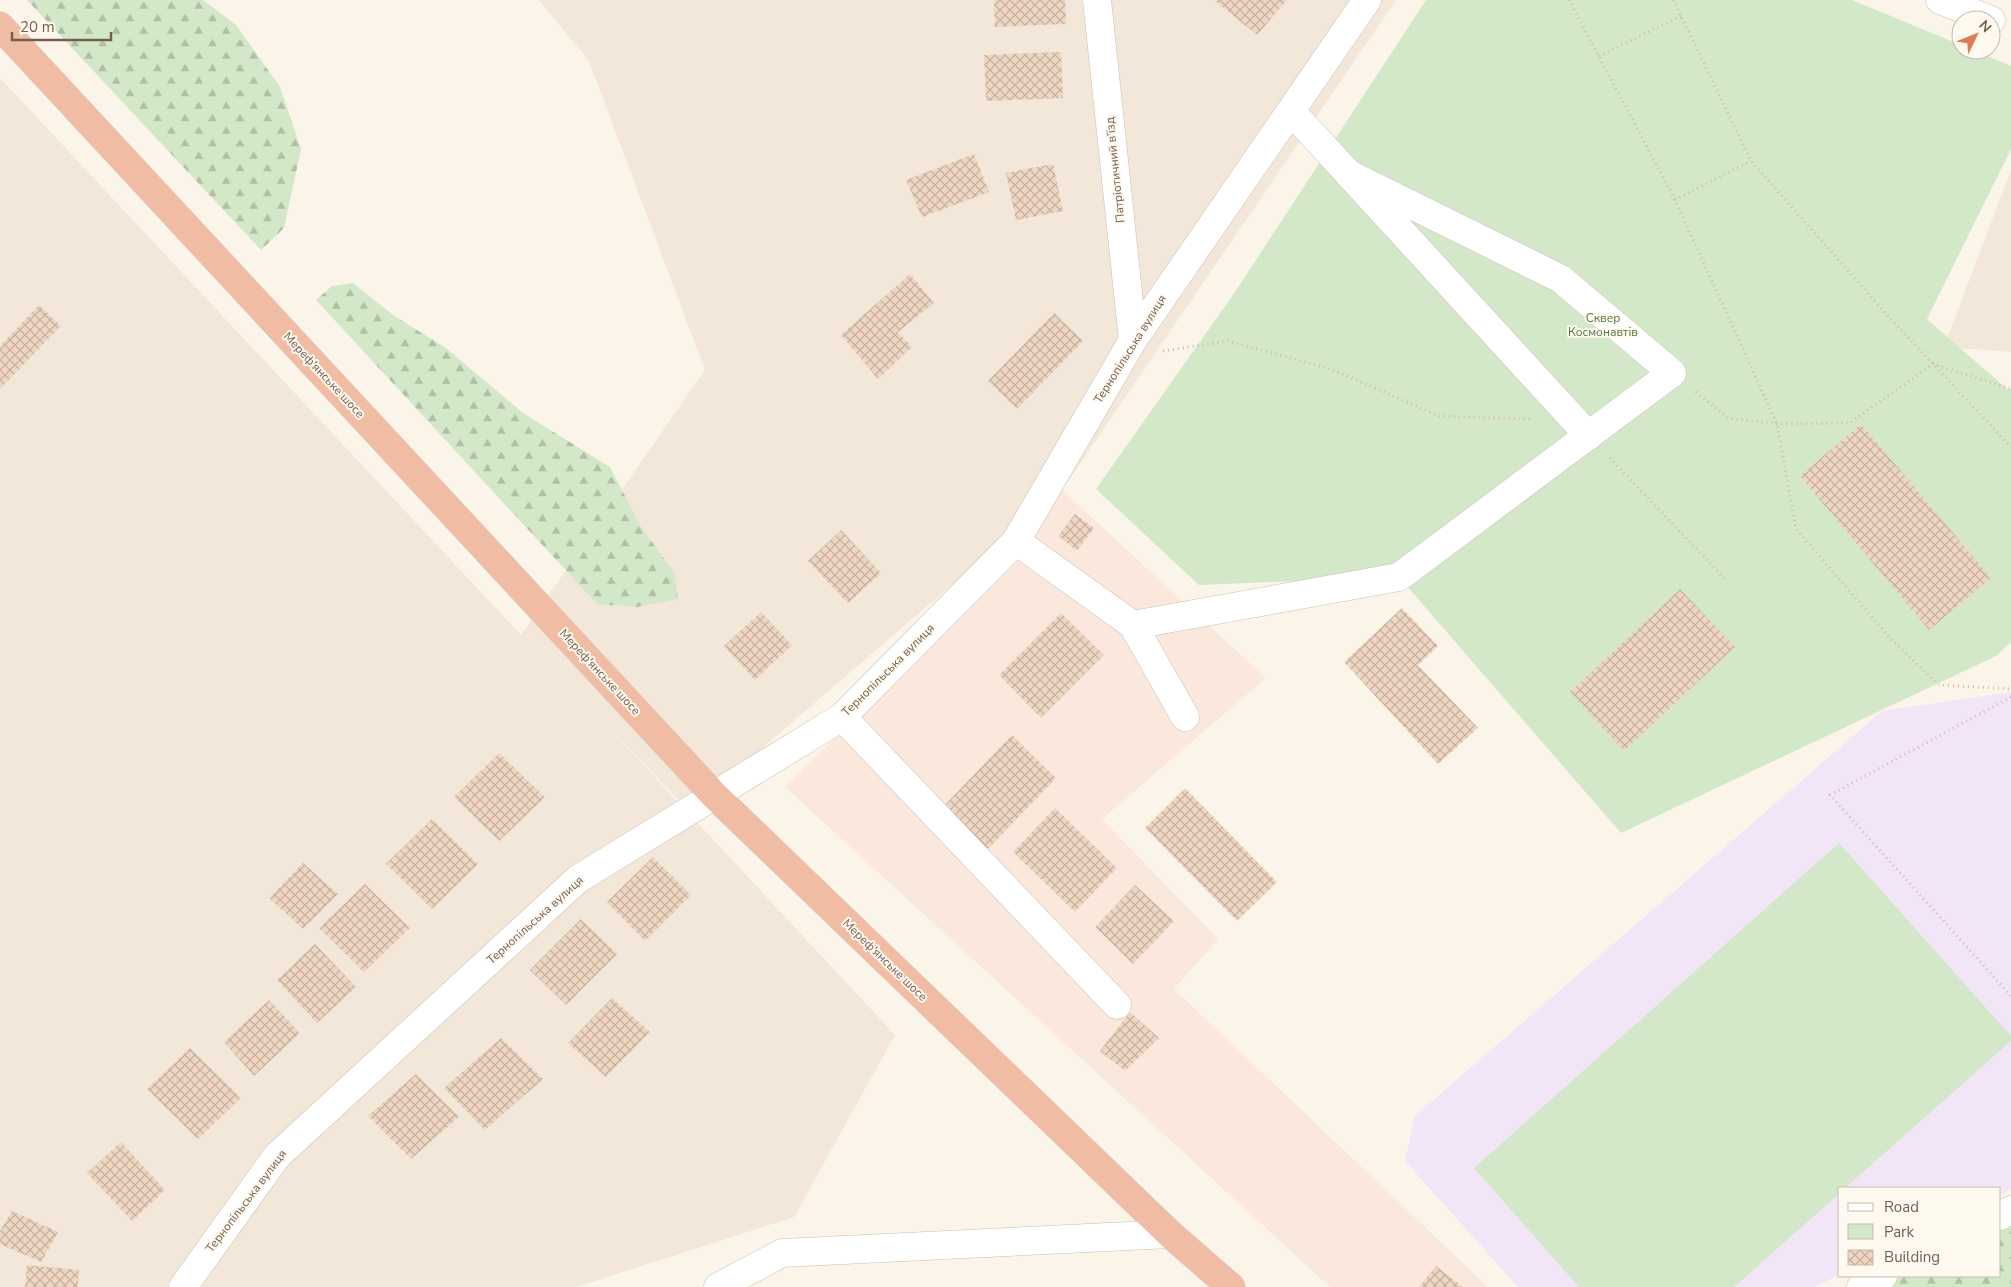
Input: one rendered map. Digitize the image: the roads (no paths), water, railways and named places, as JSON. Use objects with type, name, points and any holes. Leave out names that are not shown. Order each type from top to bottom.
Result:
[{"type":"highway","name":"Мереф'янське шосе","points":[[0,26],[714,795],[1170,1234],[1231,1287]]},
{"type":"street","name":"Патріотичний в’їзд","points":[[1097,0],[1128,348]]},
{"type":"street","name":"Тернопільська вулиця","points":[[183,1287],[277,1156],[578,879],[842,717],[1016,541],[1128,348],[1367,0]]},
{"type":"street","points":[[1940,0],[1966,10]]},
{"type":"street","points":[[1290,111],[1582,428]]},
{"type":"street","points":[[1133,625],[1399,577],[1582,428],[1672,373],[1561,279],[1349,174]]},
{"type":"street","points":[[1016,541],[1133,625],[1185,717]]},
{"type":"street","points":[[842,717],[1117,1005]]},
{"type":"street","points":[[718,1287],[782,1253],[1170,1234]]},
{"type":"street","points":[[1862,1287],[1881,1277]]},
{"type":"park label","name":"Сквер Космонавтів","points":[[1603,325]]}]
